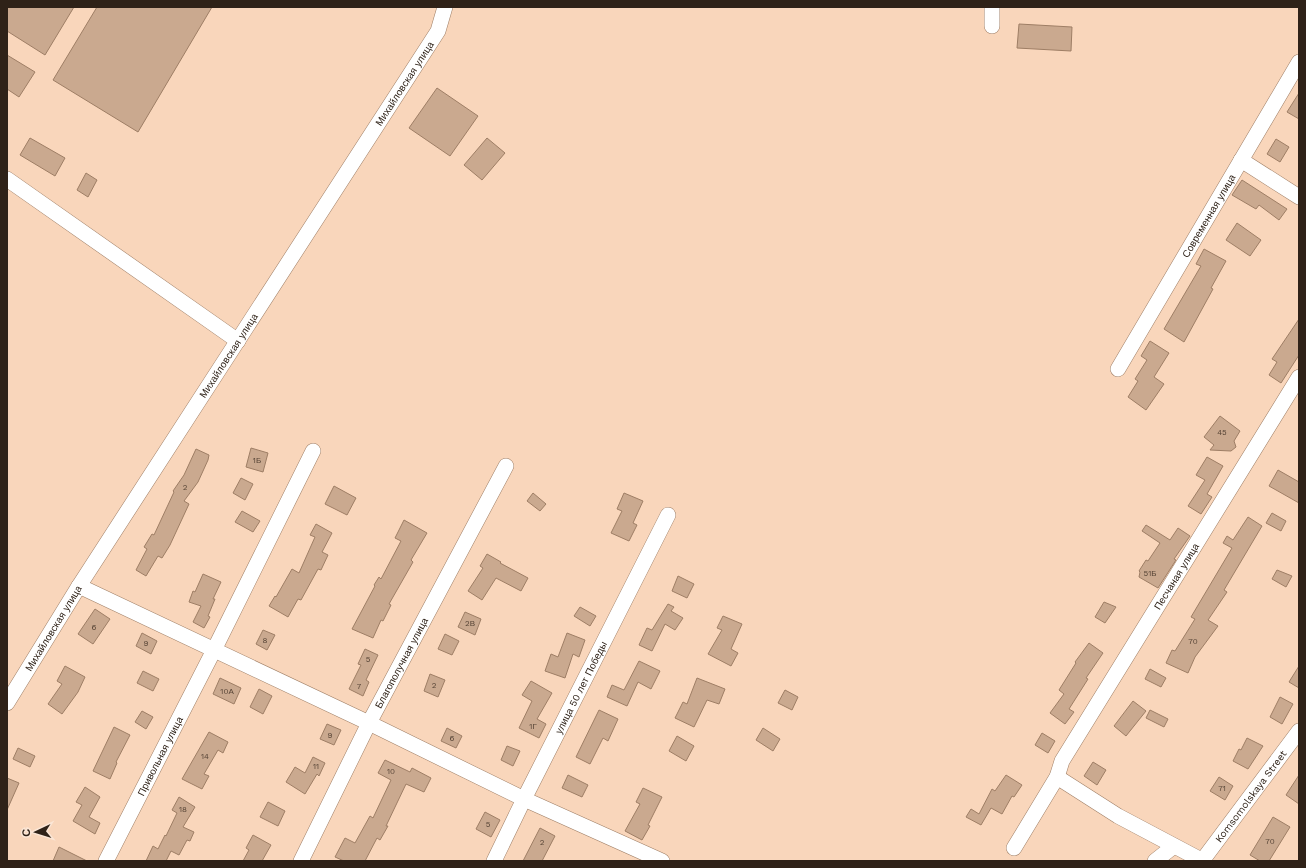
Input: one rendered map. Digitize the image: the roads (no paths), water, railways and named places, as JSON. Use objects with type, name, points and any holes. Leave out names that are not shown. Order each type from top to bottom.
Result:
[{"type":"street","name":"Михайловская улица","points":[[7,703],[79,586],[438,31],[445,7]]},
{"type":"street","points":[[992,7],[992,26]]},
{"type":"street","name":"Современная улица","points":[[1118,369],[1299,62]]},
{"type":"street","points":[[1241,160],[1299,197]]},
{"type":"street","points":[[7,179],[238,341]]},
{"type":"street","name":"Песчаная улица","points":[[1014,848],[1057,777],[1062,761],[1299,377]]},
{"type":"street","name":"Привольная улица","points":[[106,861],[214,650],[313,451]]},
{"type":"street","name":"Благополучная улица","points":[[301,861],[369,723],[506,466]]},
{"type":"street","name":"улица 50 лет Победы","points":[[494,861],[668,515]]},
{"type":"street","points":[[79,586],[369,723],[524,799],[662,861]]},
{"type":"street","name":"Komsomolskaya Street","points":[[1203,861],[1299,731]]},
{"type":"street","points":[[1057,777],[1118,816],[1203,861]]},
{"type":"street","points":[[1155,861],[1174,846]]}]
